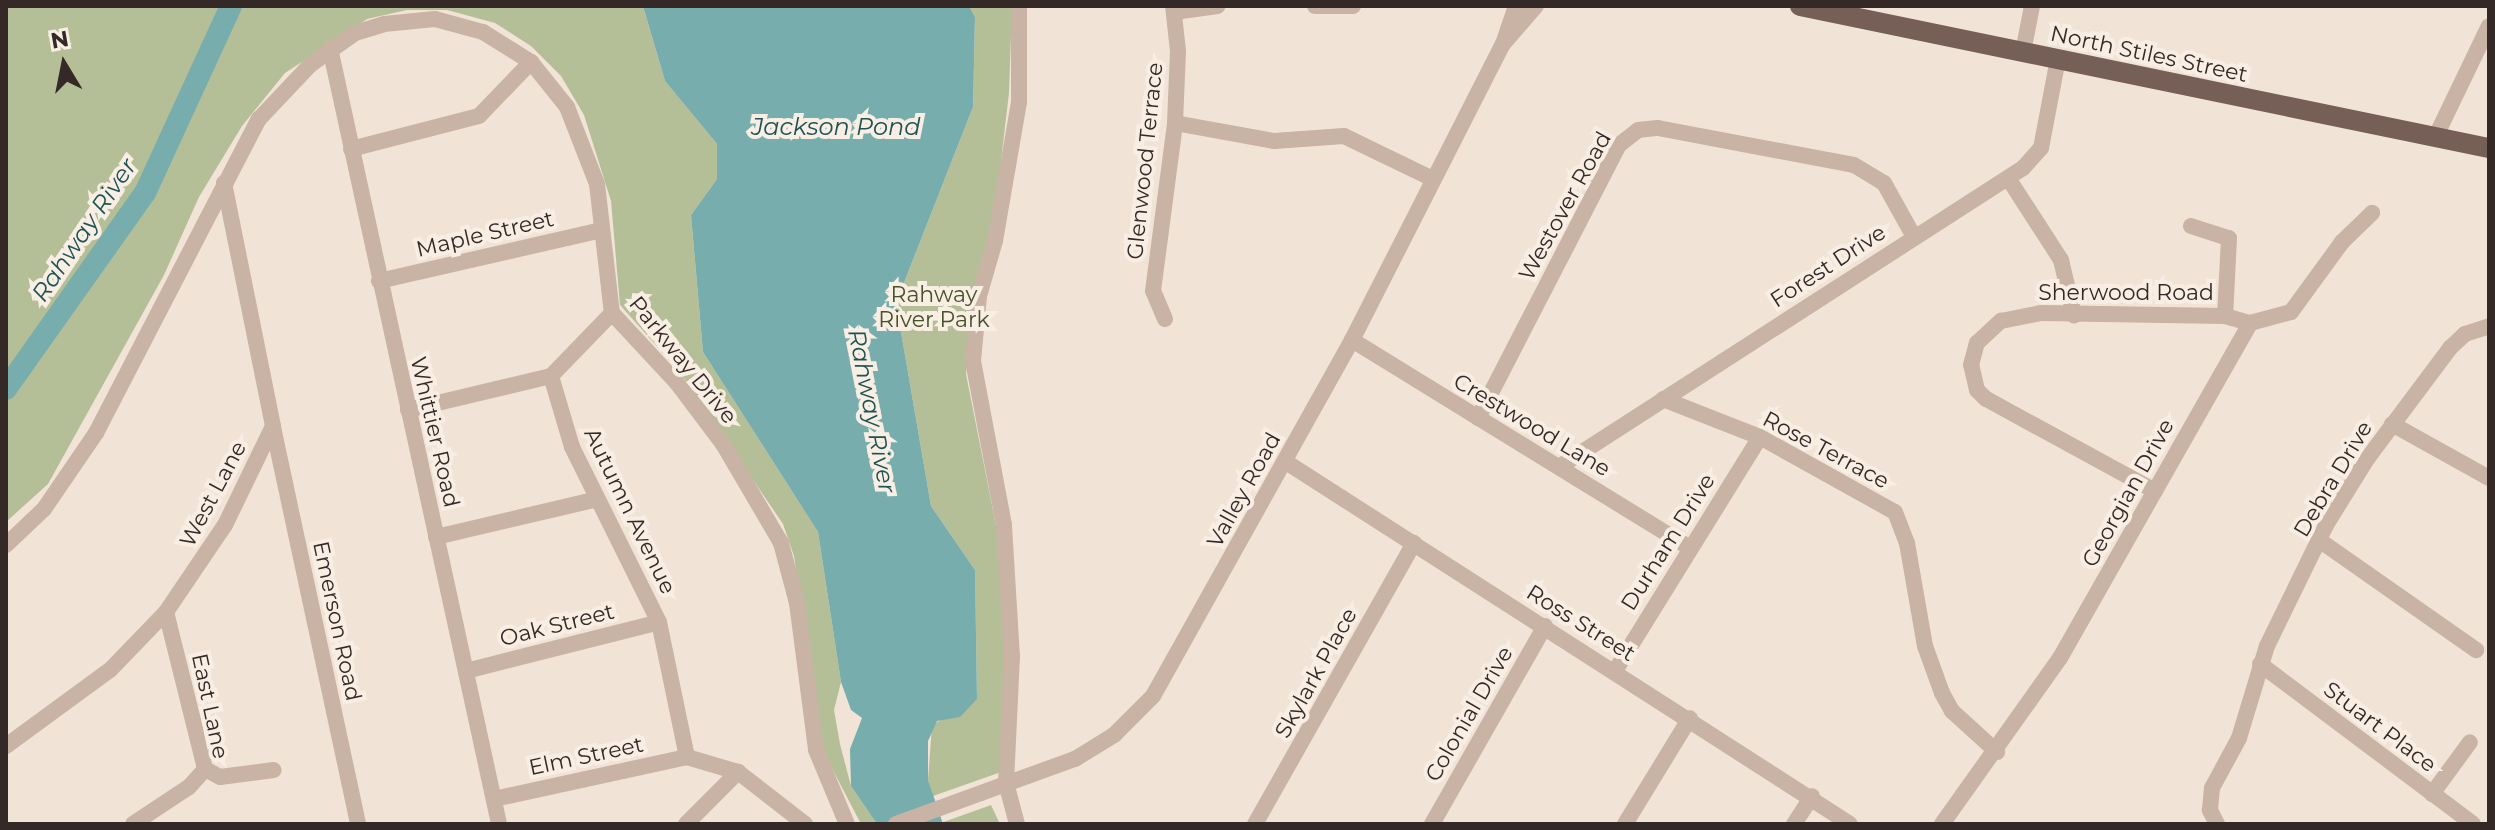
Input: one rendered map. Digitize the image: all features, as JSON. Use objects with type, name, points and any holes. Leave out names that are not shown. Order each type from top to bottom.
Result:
[{"type":"main road","name":"North Stiles Street","points":[[1800,6],[2489,148]]},
{"type":"street","points":[[1017,824],[1006,783],[1012,657],[1004,525],[973,361],[979,296],[995,241],[1019,102],[1019,6]]},
{"type":"street","points":[[1173,9],[1218,6]]},
{"type":"street","points":[[1315,6],[1353,6]]},
{"type":"street","name":"Valley Road","points":[[896,824],[1095,748],[1153,696],[1352,340],[1503,44],[1516,6]]},
{"type":"street","name":"Valley Road","points":[[1503,44],[1536,6]]},
{"type":"street","points":[[2023,52],[2032,6]]},
{"type":"street","name":"Glenwood Terrace","points":[[1165,319],[1153,291],[1175,123],[1173,9]]},
{"type":"street","name":"Parkway Drive","points":[[6,545],[44,509],[96,433],[259,119],[330,48],[384,24],[435,19],[483,32],[531,62],[567,107],[585,143],[601,204],[601,230],[612,313],[677,383],[723,444],[781,543],[797,603],[816,750],[847,824]]},
{"type":"street","points":[[2435,138],[2489,26]]},
{"type":"street","name":"Whittier Road","points":[[330,48],[499,824]]},
{"type":"street","name":"Forest Drive","points":[[1559,467],[2008,178],[2041,148],[2058,59]]},
{"type":"street","points":[[351,149],[479,116],[531,62]]},
{"type":"street","points":[[1175,123],[1274,141],[1344,136],[1433,179]]},
{"type":"street","name":"Westover Road","points":[[1478,418],[1619,145],[1638,130],[1658,128],[1854,165],[1884,183],[1914,237]]},
{"type":"street","points":[[2008,178],[2061,260],[2074,315]]},
{"type":"street","name":"West Lane","points":[[6,746],[110,670],[166,612],[225,525],[273,426],[224,183]]},
{"type":"street","points":[[2250,323],[2291,312],[2342,242],[2372,213]]},
{"type":"street","points":[[2191,226],[2229,238],[2225,316]]},
{"type":"street","name":"Maple Street","points":[[379,281],[601,230]]},
{"type":"street","points":[[408,410],[551,376],[612,313]]},
{"type":"street","name":"Sherwood Road","points":[[2155,491],[1977,390],[1972,354],[1988,330],[2016,316],[2225,316],[2250,323]]},
{"type":"street","name":"Georgian Drive","points":[[1942,824],[1997,752],[2060,658],[2250,323]]},
{"type":"street","name":"Debra Drive","points":[[2217,824],[2210,810],[2212,788],[2239,738],[2260,664],[2319,540],[2392,424],[2457,340],[2489,326]]},
{"type":"street","name":"Crestwood Lane","points":[[1352,340],[1689,547]]},
{"type":"street","name":"Autumn Avenue","points":[[551,376],[567,434],[659,622],[687,757]]},
{"type":"street","name":"Rose Terrace","points":[[1663,399],[1760,437],[1895,512],[1907,543],[1925,646],[1942,693],[1952,711],[1997,752]]},
{"type":"street","points":[[2392,424],[2489,478]]},
{"type":"street","name":"Emerson Road","points":[[273,426],[358,824]]},
{"type":"street","name":"Durham Drive","points":[[1615,671],[1689,547],[1760,437]]},
{"type":"street","name":"Ross Street","points":[[1286,462],[1812,796],[1850,824]]},
{"type":"street","points":[[436,537],[598,499]]},
{"type":"street","points":[[2319,540],[2476,650]]},
{"type":"street","name":"Skylark Place","points":[[1255,824],[1414,543]]},
{"type":"street","name":"East Lane","points":[[133,824],[189,787],[205,769],[166,612]]},
{"type":"street","name":"Oak Street","points":[[466,671],[659,622]]},
{"type":"street","name":"Colonial Drive","points":[[1432,824],[1545,626]]},
{"type":"street","name":"Stuart Place","points":[[2260,664],[2473,824]]},
{"type":"street","points":[[1625,824],[1690,718]]},
{"type":"street","points":[[2432,794],[2470,742]]},
{"type":"street","points":[[687,757],[738,772],[805,824]]},
{"type":"street","name":"Elm Street","points":[[494,799],[687,757]]},
{"type":"street","points":[[205,769],[220,777],[274,770]]},
{"type":"street","points":[[686,824],[738,772]]},
{"type":"street","points":[[1794,824],[1812,796]]},
{"type":"green space","points":[[6,6],[643,6],[665,81],[717,144],[717,179],[691,215],[703,352],[818,532],[841,682],[834,710],[840,744],[851,786],[877,824],[861,824],[823,751],[794,556],[783,524],[679,371],[620,305],[611,201],[584,115],[561,76],[531,46],[495,23],[447,10],[407,10],[367,19],[285,73],[242,126],[199,197],[164,275],[48,484],[6,522]]},
{"type":"green space","name":"Rahway River Park","points":[[969,6],[1012,6],[1009,93],[993,229],[971,308],[966,374],[1008,586],[1004,771],[933,796],[928,780],[932,725],[977,699],[975,570],[931,506],[896,303],[973,107],[975,17]]},
{"type":"green space","points":[[991,805],[1000,824],[938,824]]},
{"type":"water","name":"Jackson Pond","points":[[643,6],[969,6],[975,17],[973,107],[896,303],[931,506],[975,570],[977,699],[960,717],[937,721],[928,741],[928,780],[943,824],[877,824],[851,786],[850,749],[862,718],[851,710],[841,682],[818,532],[703,352],[691,215],[717,179],[717,144],[665,81]]},
{"type":"waterway","name":"Rahway River","points":[[6,389],[145,193],[231,6]]}]
